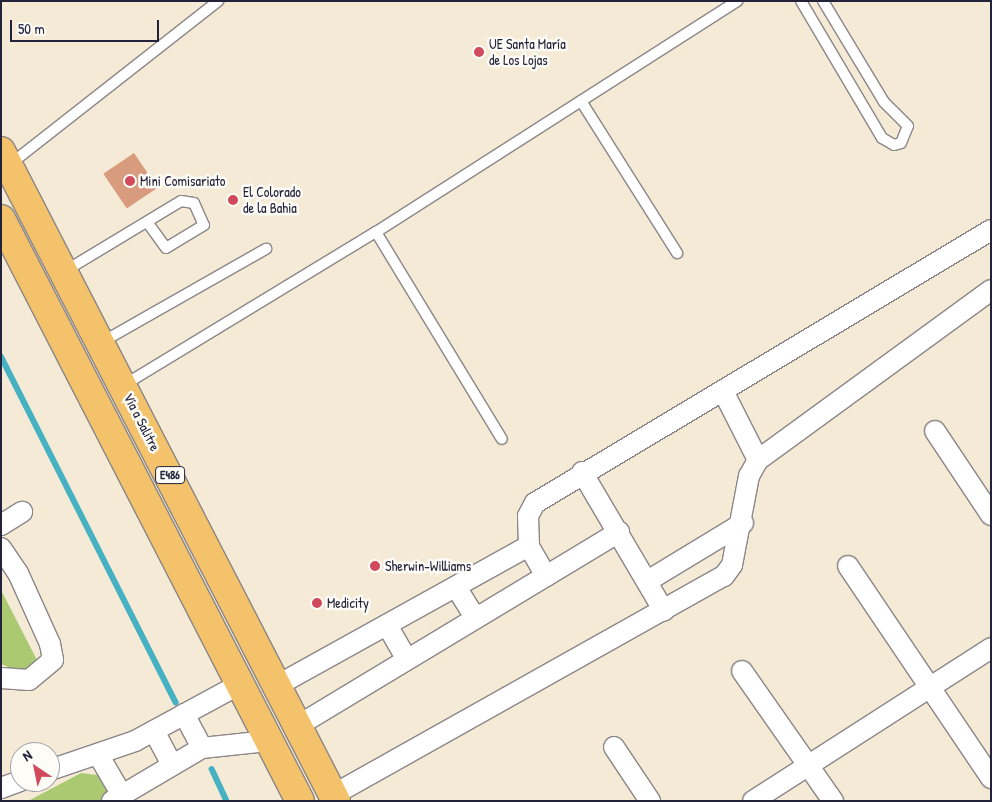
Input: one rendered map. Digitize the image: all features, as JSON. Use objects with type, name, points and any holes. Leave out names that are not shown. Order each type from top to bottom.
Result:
[{"type":"main road","name":"Vía a Salitre","points":[[5,159],[299,724],[335,798]]},
{"type":"main road","name":"E486","points":[[1,219],[300,801]]},
{"type":"street","points":[[546,576],[529,546],[528,516],[535,503],[582,472],[724,393],[986,239]]},
{"type":"street","points":[[335,798],[664,611],[728,571],[743,523],[749,476],[758,460],[991,290]]},
{"type":"street","points":[[724,393],[758,460]]},
{"type":"street","points":[[935,431],[991,515]]},
{"type":"street","points":[[582,472],[649,580],[664,611]]},
{"type":"street","points":[[1,525],[22,512]]},
{"type":"street","points":[[649,580],[743,523]]},
{"type":"street","points":[[299,724],[406,658],[619,532]]},
{"type":"street","points":[[278,685],[529,546]]},
{"type":"street","points":[[1,548],[18,573],[50,644],[52,660],[29,680],[1,678]]},
{"type":"street","points":[[848,566],[933,687],[991,778]]},
{"type":"street","points":[[456,587],[475,618]]},
{"type":"street","points":[[386,625],[406,658]]},
{"type":"street","points":[[753,801],[811,766],[991,648]]},
{"type":"street","points":[[742,671],[811,766],[833,801]]},
{"type":"street","points":[[60,767],[99,756],[154,731],[240,684]]},
{"type":"street","points":[[184,714],[202,748]]},
{"type":"street","points":[[154,731],[171,764]]},
{"type":"street","points":[[99,756],[116,796],[202,748],[268,741]]},
{"type":"street","points":[[614,747],[650,801]]},
{"type":"lane","points":[[5,159],[218,1]]},
{"type":"lane","points":[[123,385],[376,232],[737,1]]},
{"type":"lane","points":[[800,1],[882,138],[894,145],[901,143],[908,126],[884,102],[823,1]]},
{"type":"lane","points":[[581,101],[677,253]]},
{"type":"lane","points":[[64,272],[148,222],[188,199],[204,225],[166,248],[148,222]]},
{"type":"lane","points":[[376,232],[502,439]]},
{"type":"lane","points":[[101,342],[266,249]]},
{"type":"green space","points":[[1,590],[38,662],[20,672],[1,664]]},
{"type":"green space","points":[[81,773],[97,775],[104,783],[107,791],[102,801],[28,801],[45,792],[60,792],[60,784]]},
{"type":"building","name":"Mini Comisariato","points":[[134,153],[157,188],[127,209],[103,174]]},
{"type":"waterway","points":[[1,356],[176,702]]},
{"type":"waterway","points":[[212,769],[227,801]]},
{"type":"place","name":"UE Santa María de Los Lojas","points":[[479,52]]},
{"type":"place","name":"Mini Comisariato","points":[[130,181]]},
{"type":"place","name":"El Colorado de la Bahia","points":[[233,200]]},
{"type":"place","name":"Sherwin-Williams","points":[[375,566]]},
{"type":"place","name":"Medicity","points":[[317,603]]}]
